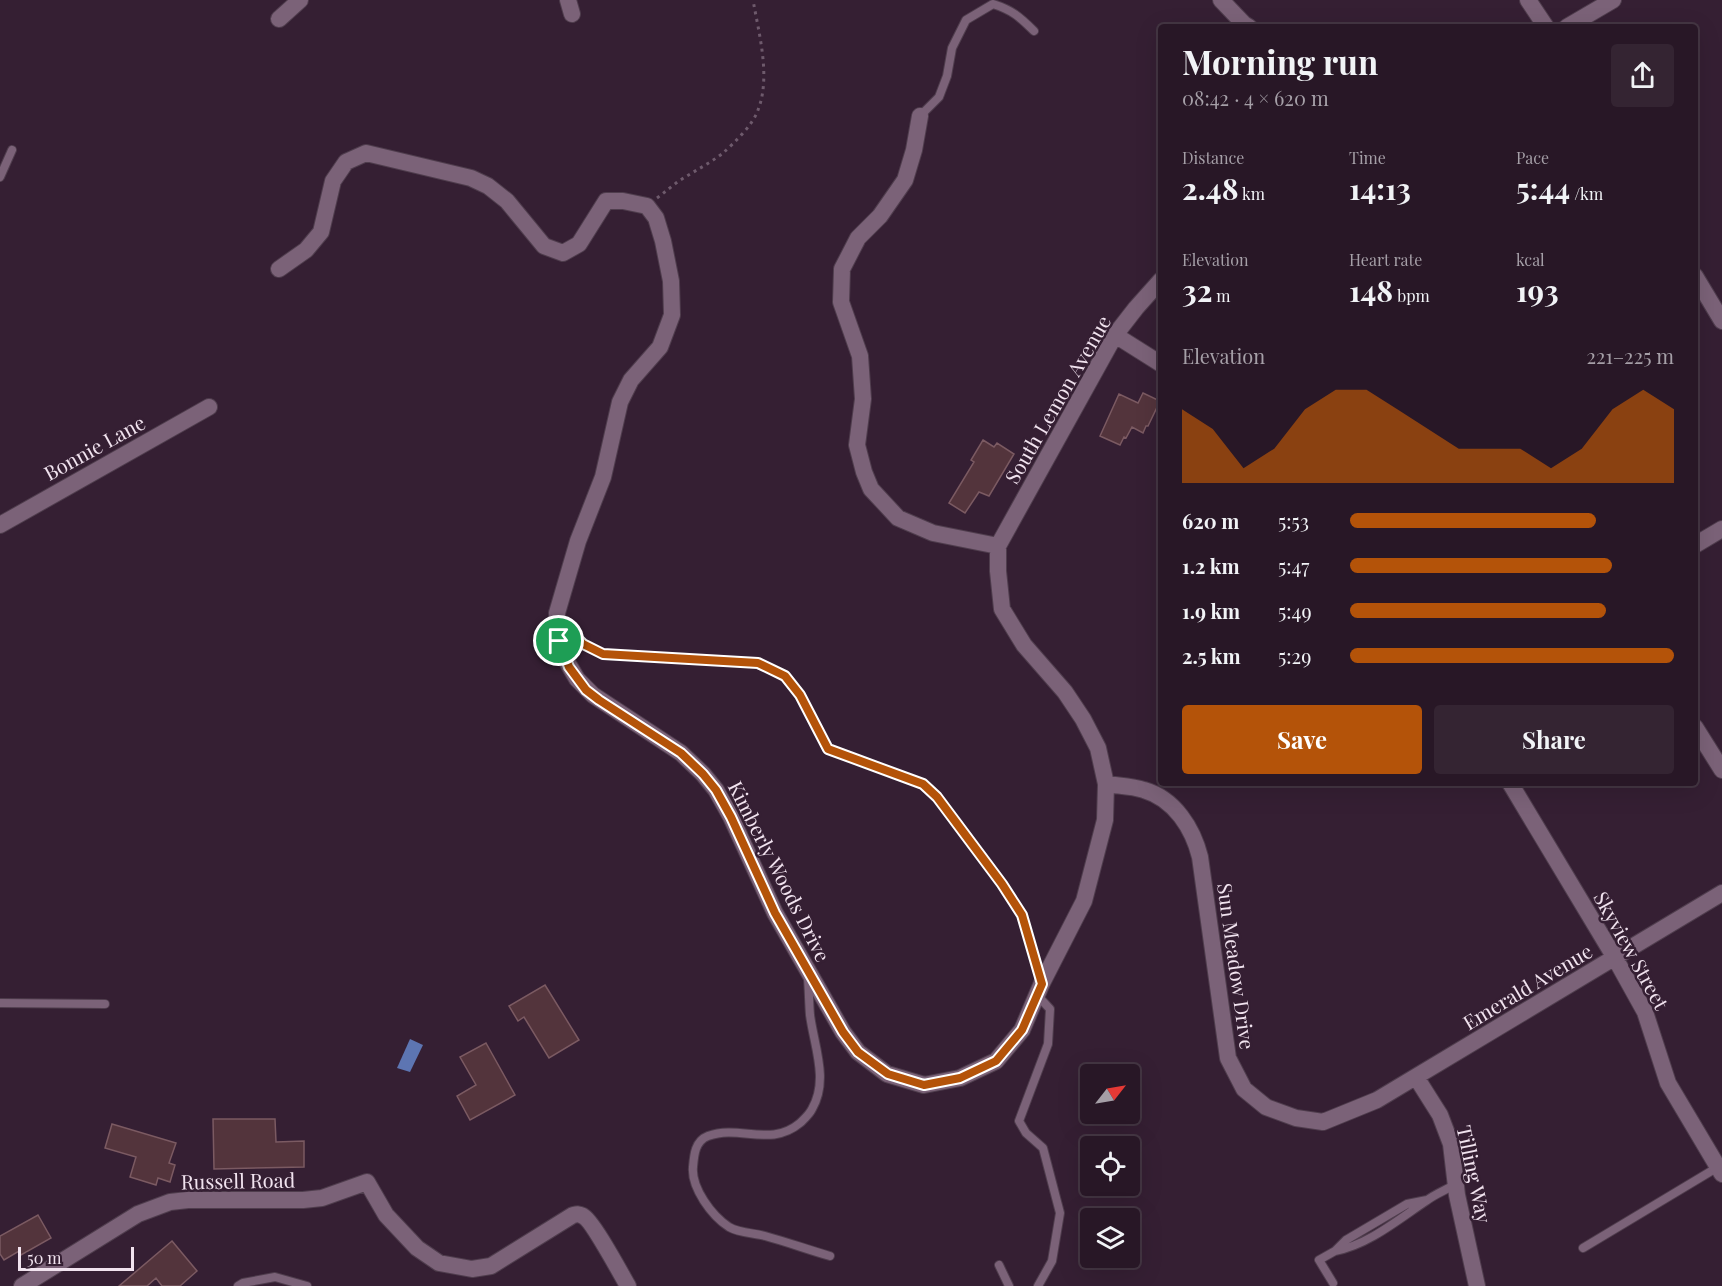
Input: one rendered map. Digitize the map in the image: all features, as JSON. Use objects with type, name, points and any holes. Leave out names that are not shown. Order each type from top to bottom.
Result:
[{"type":"street","points":[[279,19],[300,0]]},
{"type":"street","points":[[1221,0],[1244,24]]},
{"type":"street","points":[[1528,0],[1544,24]]},
{"type":"street","points":[[1572,24],[1613,0]]},
{"type":"street","points":[[920,116],[914,150],[905,180],[880,216],[858,237],[842,268],[841,302],[860,356],[863,399],[857,446],[871,489],[898,518],[933,532],[998,546]]},
{"type":"street","points":[[279,269],[306,250],[321,232],[333,181],[346,162],[366,153],[471,178],[488,186],[507,201],[544,246],[564,253],[579,244],[606,201],[622,201],[646,206]]},
{"type":"street","name":"Kimberly Woods Drive","points":[[646,206],[656,218],[663,241],[671,281],[672,315],[660,347],[631,380],[620,402],[603,477],[578,541],[557,613],[559,641],[569,667],[586,690],[681,753],[716,790],[731,817],[775,913],[843,1032],[858,1052],[888,1074],[924,1085],[960,1078],[996,1061],[1022,1030],[1039,989],[1084,901],[1105,820],[1106,784],[1098,748],[1083,719],[1065,692],[1024,645],[1002,609],[998,546]]},
{"type":"street","points":[[1698,281],[1722,321]]},
{"type":"street","name":"South Lemon Avenue","points":[[998,546],[1115,335],[1158,282]]},
{"type":"street","points":[[1115,335],[1158,362]]},
{"type":"street","name":"Bonnie Lane","points":[[0,525],[209,407]]},
{"type":"street","points":[[1698,543],[1722,530]]},
{"type":"street","points":[[1698,732],[1722,770]]},
{"type":"street","name":"Sun Meadow Drive","points":[[1106,784],[1145,790],[1156,795],[1177,811],[1192,832],[1200,857],[1228,1058],[1244,1089],[1266,1107],[1296,1118],[1323,1122],[1377,1100],[1416,1077]]},
{"type":"street","name":"Skyview Street","points":[[1512,786],[1646,1012],[1668,1083],[1720,1171]]},
{"type":"street","name":"Emerald Avenue","points":[[1416,1077],[1722,893]]},
{"type":"street","name":"Tilling Way","points":[[1416,1077],[1440,1115],[1451,1144],[1456,1184],[1477,1286]]},
{"type":"street","name":"Russell Road","points":[[22,1286],[138,1214],[170,1202],[322,1198],[367,1182],[386,1215],[417,1248],[439,1263],[472,1269],[491,1266],[573,1215],[582,1215],[596,1232],[628,1286]]},
{"type":"lane","points":[[920,116],[939,97],[947,76],[952,48],[966,20],[993,4],[1008,9],[1034,31]]},
{"type":"lane","points":[[0,177],[12,150]]},
{"type":"lane","points":[[559,641],[578,639],[603,654],[758,663],[785,676],[800,695],[828,749],[923,784],[937,797],[1002,884],[1022,915],[1039,989],[1050,1009],[1048,1044],[1018,1121],[1026,1133],[1043,1148],[1060,1213],[1052,1261],[1038,1286]]},
{"type":"lane","points":[[808,972],[810,1016],[820,1074],[819,1092],[813,1108],[807,1117],[781,1134],[759,1136],[731,1133],[706,1137],[694,1153],[692,1174],[701,1197],[721,1221],[731,1228],[830,1256]]},
{"type":"lane","points":[[0,1003],[105,1004]]},
{"type":"lane","points":[[1583,1248],[1720,1171]]},
{"type":"lane","points":[[1333,1283],[1319,1260],[1335,1251],[1346,1240],[1407,1204],[1427,1200],[1456,1184]]},
{"type":"lane","points":[[999,1265],[1009,1286]]},
{"type":"lane","points":[[238,1286],[275,1277],[307,1286]]},
{"type":"path","points":[[646,206],[680,180],[722,154],[738,139],[758,111],[764,84],[763,52],[753,0]]},
{"type":"water","points":[[410,1039],[423,1045],[410,1072],[397,1068]]},
{"type":"building","points":[[1143,393],[1158,400],[1158,405],[1143,433],[1132,427],[1120,445],[1100,436],[1119,394],[1138,403]]},
{"type":"building","points":[[983,440],[994,447],[997,443],[1014,454],[989,496],[979,492],[965,513],[949,503],[974,462],[971,460]]},
{"type":"building","points":[[545,985],[579,1040],[549,1058],[524,1017],[518,1021],[509,1006]]},
{"type":"building","points":[[486,1043],[515,1095],[470,1120],[457,1096],[476,1085],[460,1057]]},
{"type":"building","points":[[213,1119],[275,1119],[276,1142],[304,1141],[304,1167],[214,1169]]},
{"type":"building","points":[[112,1124],[176,1143],[169,1163],[175,1165],[170,1182],[158,1178],[156,1185],[130,1177],[136,1157],[105,1148]]},
{"type":"building","points":[[38,1215],[51,1238],[21,1255],[19,1251],[4,1260],[0,1254],[0,1236]]},
{"type":"building","points":[[172,1241],[197,1271],[180,1286],[162,1286],[156,1278],[147,1286],[119,1286]]},
{"type":"route","points":[[578,639],[603,654],[758,663],[785,676],[800,695],[828,749],[923,784],[937,797],[1002,884],[1022,915],[1042,984],[1022,1030],[996,1061],[960,1078],[924,1085],[888,1074],[858,1052],[843,1032],[775,913],[731,817],[716,790],[681,753],[586,690],[569,667],[559,641],[578,639]]}]
